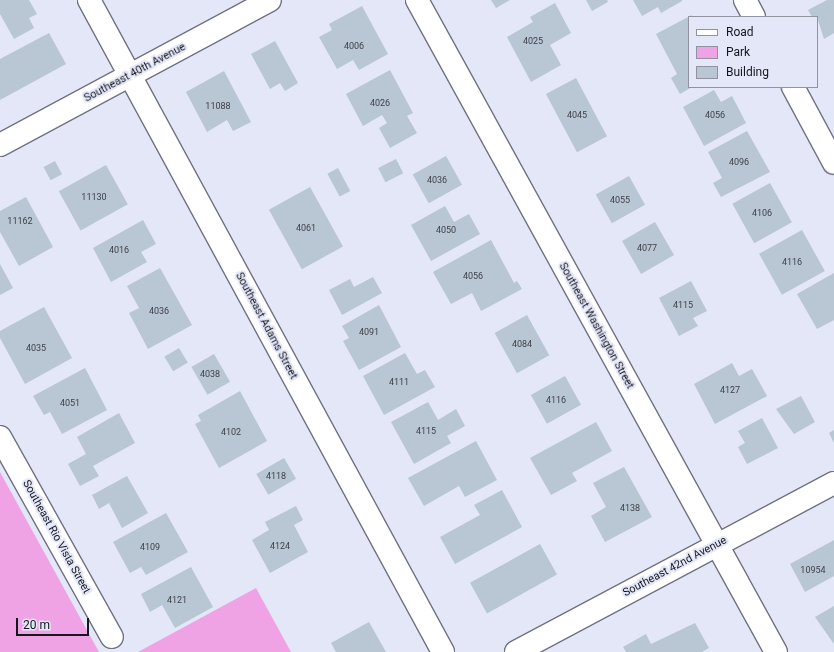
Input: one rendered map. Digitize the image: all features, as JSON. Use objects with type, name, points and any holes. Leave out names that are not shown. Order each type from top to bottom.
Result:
[{"type":"street","name":"Southeast Adams Street","points":[[89,0],[443,652]]},
{"type":"street","name":"Southeast 40th Avenue","points":[[0,145],[270,0]]},
{"type":"street","name":"Southeast Washington Street","points":[[417,0],[776,652]]},
{"type":"street","points":[[745,0],[753,16]]},
{"type":"street","points":[[793,88],[834,163]]},
{"type":"street","name":"Southeast Rio Vista Street","points":[[0,437],[112,637]]},
{"type":"street","name":"Southeast 42nd Avenue","points":[[516,652],[834,483]]},
{"type":"green space","points":[[0,472],[99,652],[0,652]]},
{"type":"green space","points":[[256,588],[291,652],[138,652]]},
{"type":"building","points":[[0,0],[29,0],[37,14],[29,18],[34,28],[14,39],[0,14]]},
{"type":"building","points":[[491,0],[510,0],[496,8]]},
{"type":"building","points":[[586,0],[607,0],[608,2],[592,11]]},
{"type":"building","points":[[633,0],[682,1],[661,13],[658,7],[642,16]]},
{"type":"building","points":[[827,0],[834,0],[834,33],[824,39],[818,16],[811,16],[808,10]]},
{"type":"building","points":[[555,3],[571,33],[550,45],[561,65],[531,82],[507,37],[533,22],[530,17]]},
{"type":"building","points":[[362,6],[388,54],[359,70],[353,60],[337,69],[319,37],[332,30],[329,24]]},
{"type":"building","points":[[688,17],[688,88],[690,88],[680,94],[671,78],[677,74],[656,34]]},
{"type":"building","points":[[49,33],[66,64],[0,100],[0,59]]},
{"type":"building","points":[[275,41],[298,83],[285,91],[280,83],[270,89],[251,54]]},
{"type":"building","points":[[390,70],[413,113],[407,116],[417,133],[390,148],[379,128],[387,123],[382,115],[363,126],[346,94]]},
{"type":"building","points":[[224,71],[251,122],[233,131],[227,120],[207,132],[186,92]]},
{"type":"building","points":[[576,78],[607,136],[577,152],[546,94]]},
{"type":"building","points":[[714,90],[721,102],[732,96],[746,123],[704,146],[683,107]]},
{"type":"building","points":[[747,131],[770,172],[721,197],[713,183],[722,178],[708,152]]},
{"type":"building","points":[[446,156],[462,185],[429,203],[413,174]]},
{"type":"building","points":[[396,159],[403,173],[385,182],[378,168]]},
{"type":"building","points":[[55,161],[62,174],[51,180],[44,167]]},
{"type":"building","points":[[106,165],[128,204],[81,231],[59,191]]},
{"type":"building","points":[[338,168],[350,191],[340,197],[327,174]]},
{"type":"building","points":[[629,176],[645,205],[612,223],[596,194]]},
{"type":"building","points":[[770,183],[792,222],[754,243],[732,204]]},
{"type":"building","points":[[310,187],[343,246],[302,269],[269,210]]},
{"type":"building","points":[[26,197],[53,247],[19,266],[0,232],[0,211]]},
{"type":"building","points":[[445,206],[454,222],[469,214],[480,234],[431,261],[411,225]]},
{"type":"building","points":[[143,220],[156,244],[141,252],[147,262],[111,282],[93,248]]},
{"type":"building","points":[[655,222],[674,255],[641,274],[622,241]]},
{"type":"building","points":[[802,230],[825,271],[782,295],[759,254]]},
{"type":"building","points":[[491,240],[514,283],[517,281],[522,289],[481,311],[472,293],[451,304],[433,272]]},
{"type":"building","points":[[0,264],[13,288],[0,295]]},
{"type":"building","points":[[160,268],[192,325],[148,349],[129,313],[139,308],[127,286]]},
{"type":"building","points":[[834,273],[834,320],[817,329],[797,294]]},
{"type":"building","points":[[373,277],[382,293],[342,315],[329,290],[350,279],[354,287]]},
{"type":"building","points":[[691,281],[707,311],[693,318],[698,326],[679,336],[659,298]]},
{"type":"building","points":[[379,305],[401,347],[359,370],[343,341],[349,338],[342,326]]},
{"type":"building","points":[[44,307],[72,358],[25,384],[0,338],[0,331]]},
{"type":"building","points":[[527,315],[549,355],[517,373],[495,333]]},
{"type":"building","points":[[179,348],[188,363],[173,371],[164,357]]},
{"type":"building","points":[[405,353],[417,374],[425,370],[435,387],[384,415],[363,376]]},
{"type":"building","points":[[214,354],[230,382],[207,395],[191,367]]},
{"type":"building","points":[[732,363],[739,376],[752,369],[767,396],[715,424],[694,384]]},
{"type":"building","points":[[85,368],[107,410],[62,434],[50,412],[44,415],[33,396]]},
{"type":"building","points":[[565,376],[581,405],[547,424],[531,395]]},
{"type":"building","points":[[240,391],[267,441],[219,468],[195,424],[201,421],[198,415]]},
{"type":"building","points":[[801,396],[815,422],[794,434],[776,409]]},
{"type":"building","points":[[428,402],[438,420],[456,409],[465,426],[447,436],[451,443],[414,464],[391,422]]},
{"type":"building","points":[[119,413],[135,443],[93,466],[99,476],[80,486],[68,464],[86,454],[77,437]]},
{"type":"building","points":[[762,418],[778,448],[747,464],[738,447],[745,443],[738,431]]},
{"type":"building","points":[[596,422],[612,451],[572,473],[577,481],[551,495],[530,458]]},
{"type":"building","points":[[834,430],[834,443],[829,433]]},
{"type":"building","points":[[476,441],[497,480],[465,497],[459,486],[424,506],[408,478]]},
{"type":"building","points":[[284,458],[296,479],[268,495],[256,474]]},
{"type":"building","points":[[624,467],[652,517],[605,542],[591,516],[606,507],[593,483]]},
{"type":"building","points":[[127,476],[148,513],[122,528],[109,503],[99,509],[92,495]]},
{"type":"building","points":[[502,490],[522,527],[455,564],[440,537],[480,515],[474,505]]},
{"type":"building","points":[[296,506],[303,520],[294,525],[308,552],[270,573],[252,540],[269,530],[265,522]]},
{"type":"building","points":[[166,513],[188,552],[146,575],[141,567],[130,573],[113,542]]},
{"type":"building","points":[[834,540],[834,576],[805,592],[790,564]]},
{"type":"building","points":[[540,544],[557,575],[487,613],[470,583]]},
{"type":"building","points":[[191,567],[213,607],[175,628],[162,605],[150,612],[141,594]]},
{"type":"building","points":[[834,606],[834,644],[815,617]]},
{"type":"building","points":[[369,622],[386,652],[336,652],[331,643]]},
{"type":"building","points":[[695,623],[709,648],[702,652],[626,652],[623,647],[646,634],[651,644]]}]
